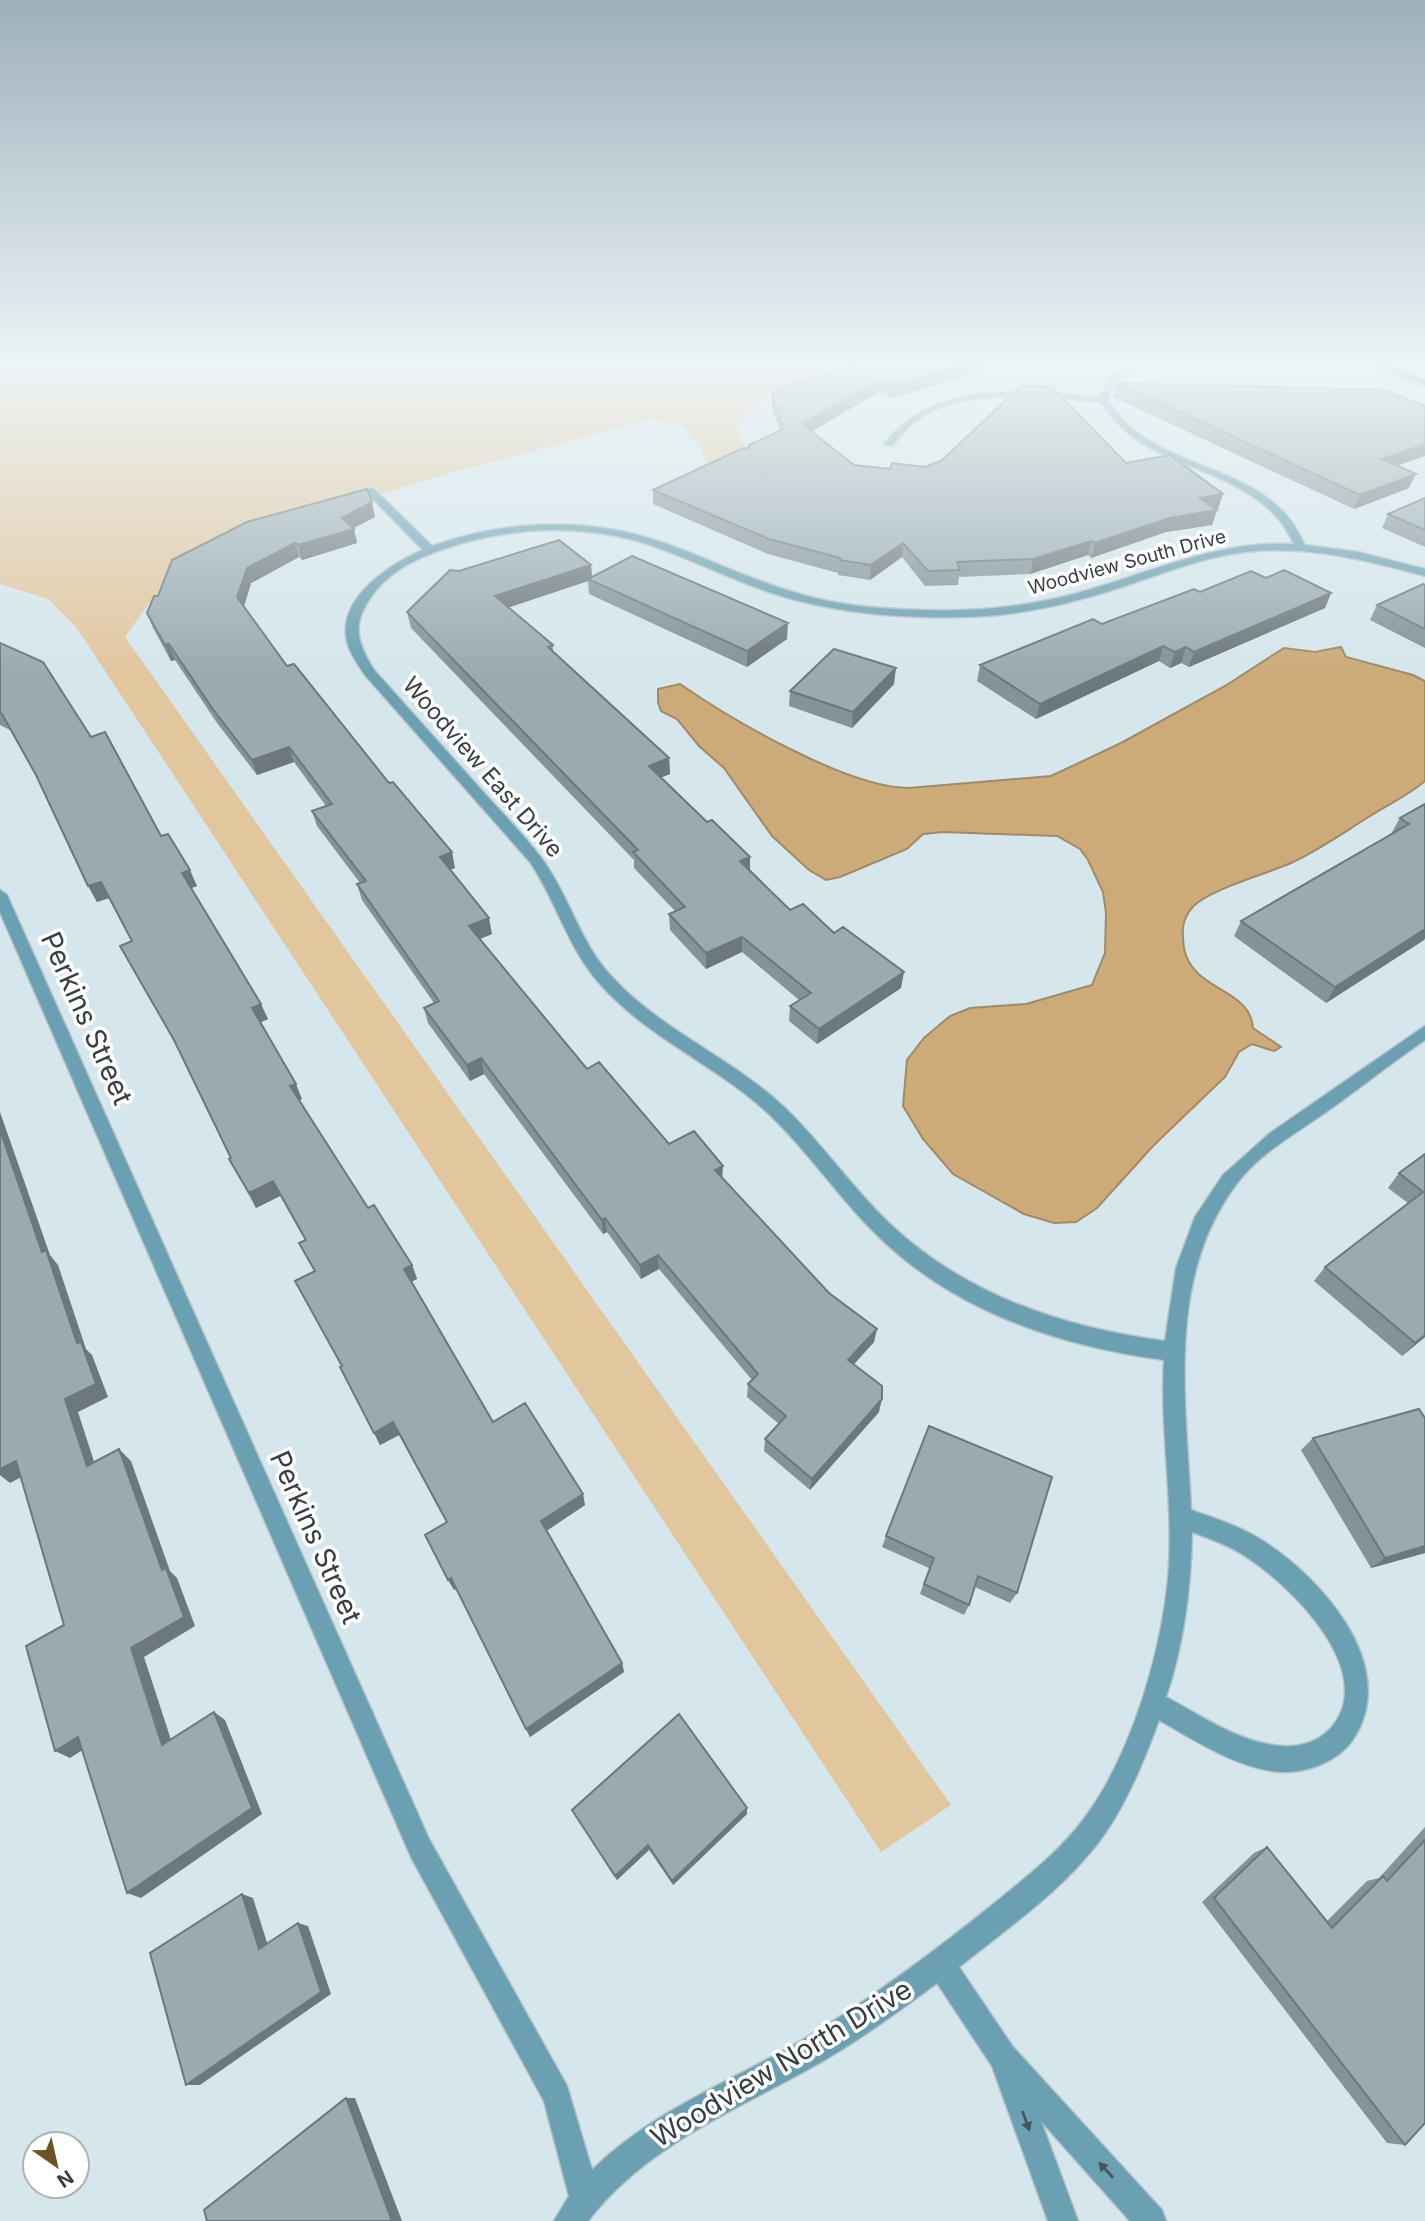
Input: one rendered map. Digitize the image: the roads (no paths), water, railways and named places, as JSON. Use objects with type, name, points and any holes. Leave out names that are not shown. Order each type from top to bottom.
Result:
[{"type":"street","points":[[1201,466],[1239,484],[1272,505],[1292,526],[1303,548]]},
{"type":"street","points":[[369,490],[430,550]]},
{"type":"street","name":"Woodview South Drive","points":[[430,550],[494,533],[526,529],[588,529],[655,543],[800,598],[893,612],[962,614],[1001,612],[1063,600],[1244,549],[1303,548],[1363,555],[1425,573]]},
{"type":"street","name":"Woodview East Drive","points":[[430,550],[413,558],[374,585],[353,621],[350,634],[353,647],[369,672],[536,859],[549,878],[587,960],[611,987],[642,1014],[760,1097],[788,1122],[883,1229],[925,1266],[968,1293],[1015,1315],[1122,1347],[1175,1352]]},
{"type":"street","name":"Perkins Street","points":[[0,895],[420,1848],[557,2096],[585,2197]]},
{"type":"street","name":"Woodview North Drive","points":[[569,2221],[585,2197],[614,2168],[678,2121],[802,2056],[941,1965],[1056,1870],[1104,1813],[1139,1746],[1168,1643],[1180,1567],[1175,1318],[1191,1244],[1210,1206],[1231,1178],[1265,1146],[1425,1032]]},
{"type":"street","points":[[1151,1702],[1215,1736],[1254,1752],[1282,1759],[1317,1755],[1341,1736],[1356,1712],[1356,1676],[1347,1646],[1329,1617],[1301,1586],[1251,1546],[1179,1516]]},
{"type":"street","points":[[941,1965],[1003,2057],[1151,2221]]},
{"type":"street","points":[[1003,2057],[1063,2221]]}]
